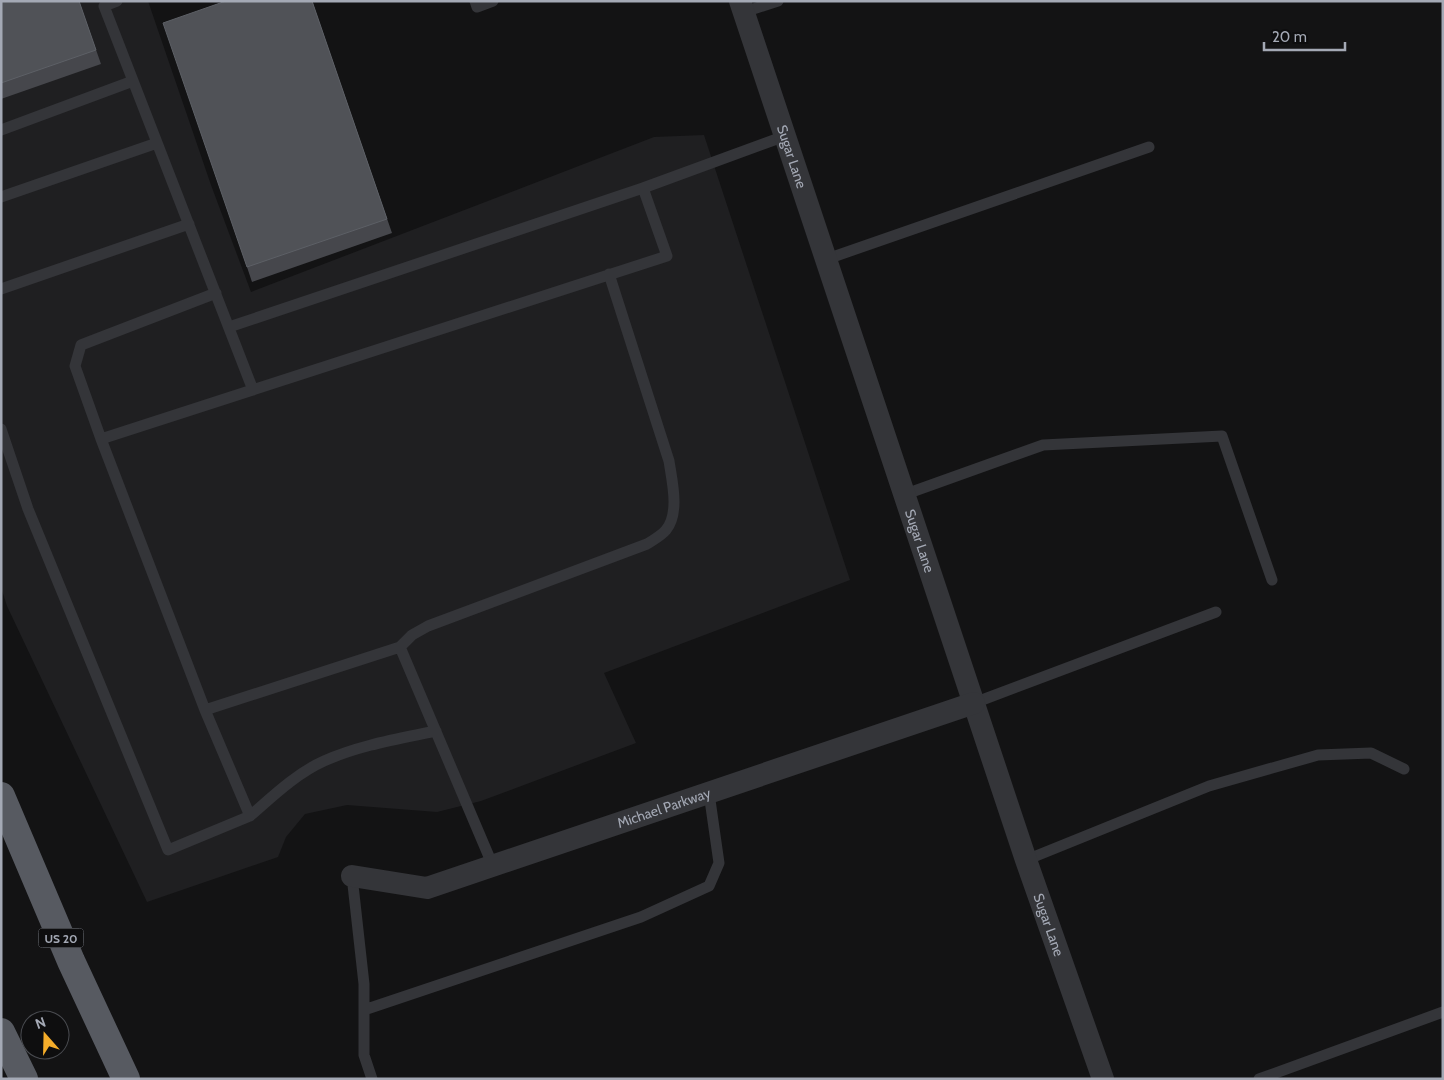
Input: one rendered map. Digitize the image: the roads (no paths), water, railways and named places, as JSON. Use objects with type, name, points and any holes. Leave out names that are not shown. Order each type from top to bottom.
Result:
[{"type":"highway","name":"US 20","points":[[1,796],[71,961],[126,1079]]},
{"type":"highway","points":[[1,1032],[24,1079]]},
{"type":"street","name":"Sugar Lane","points":[[742,7],[906,494],[1026,860],[1103,1079]]},
{"type":"street","name":"Michael Parkway","points":[[352,876],[427,888],[974,703]]},
{"type":"lane","points":[[117,1],[103,4],[253,390]]},
{"type":"lane","points":[[475,1],[477,7],[493,1]]},
{"type":"lane","points":[[742,7],[778,1]]},
{"type":"lane","points":[[1,130],[133,81]]},
{"type":"lane","points":[[229,327],[643,188],[785,136]]},
{"type":"lane","points":[[1,197],[157,143]]},
{"type":"lane","points":[[827,259],[1149,147]]},
{"type":"lane","points":[[101,439],[666,256],[643,188]]},
{"type":"lane","points":[[1,289],[189,224]]},
{"type":"lane","points":[[206,710],[400,648],[412,635],[428,626],[647,544],[666,530],[672,513],[674,488],[669,461],[609,274]]},
{"type":"lane","points":[[216,294],[81,344],[75,366],[101,439],[206,710],[250,816]]},
{"type":"lane","points":[[1,429],[28,509],[168,850],[250,816],[296,778],[322,762],[367,746],[436,731]]},
{"type":"lane","points":[[906,494],[1043,445],[1222,436],[1272,580]]},
{"type":"lane","points":[[974,703],[1216,612]]},
{"type":"lane","points":[[400,648],[493,866]]},
{"type":"lane","points":[[1026,860],[1209,786],[1318,755],[1371,753],[1404,769]]},
{"type":"lane","points":[[364,1010],[641,917],[709,886],[719,863],[709,793]]},
{"type":"lane","points":[[352,876],[364,984],[364,1055],[372,1079]]},
{"type":"lane","points":[[1258,1079],[1443,1012]]}]
